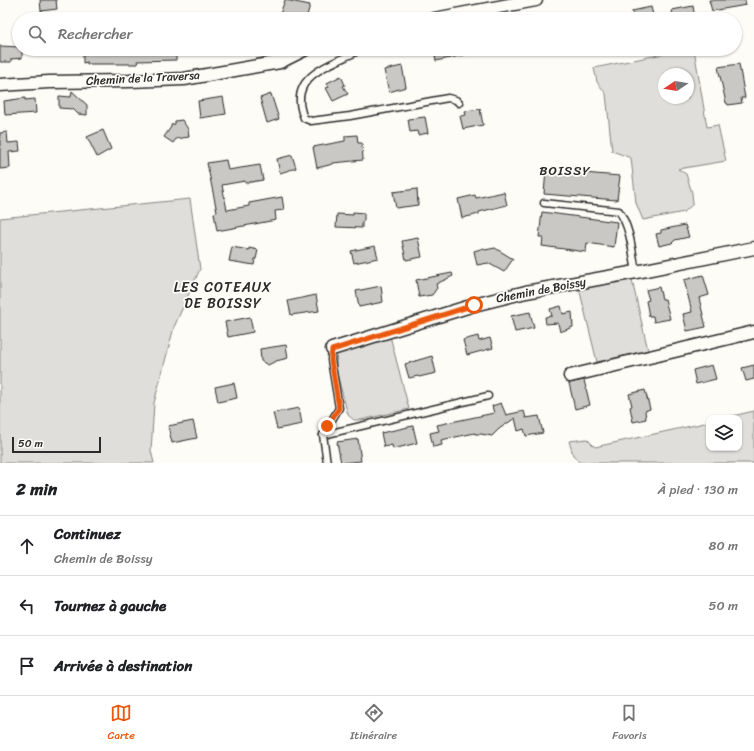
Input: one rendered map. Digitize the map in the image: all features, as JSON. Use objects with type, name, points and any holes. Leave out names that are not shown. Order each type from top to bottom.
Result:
[{"type":"street","points":[[472,12],[536,0]]},
{"type":"street","name":"Chemin de la Traversa","points":[[0,85],[49,82],[129,82],[184,79],[280,62],[292,56]]},
{"type":"street","name":"Chemin de Boissy","points":[[332,350],[474,305],[526,292],[636,272],[754,248]]},
{"type":"street","points":[[570,376],[754,332]]},
{"type":"lane","points":[[348,56],[313,73],[303,85],[299,99],[301,112],[304,118],[311,121],[350,116],[448,98],[456,100],[459,103]]},
{"type":"lane","points":[[544,203],[619,211],[625,220],[630,237],[636,272]]},
{"type":"lane","points":[[327,463],[323,435],[339,408],[331,360],[332,350]]},
{"type":"lane","points":[[323,435],[488,396]]},
{"type":"shaded area","points":[[653,56],[695,56],[707,127],[718,125],[726,161],[678,169],[686,174],[692,193],[693,204],[684,212],[643,220],[636,203],[631,158],[612,151],[606,94],[597,82],[594,68]]},
{"type":"shaded area","points":[[190,199],[200,269],[174,327],[154,403],[151,451],[154,463],[0,463],[0,218]]},
{"type":"shaded area","points":[[631,276],[648,350],[597,362],[579,288]]},
{"type":"shaded area","points":[[390,336],[409,409],[361,420],[354,420],[348,415],[336,370],[337,354],[354,346]]},
{"type":"shaded area","points":[[754,411],[754,463],[580,463],[573,455],[569,441],[587,439],[595,447],[706,423],[706,451],[742,451],[742,415],[737,415]]},
{"type":"building","points":[[40,0],[56,0],[57,9],[41,11]]},
{"type":"building","points":[[285,0],[310,5],[308,12],[281,12]]},
{"type":"building","points":[[709,0],[745,0],[746,5],[712,11]]},
{"type":"building","points":[[693,6],[694,12],[672,12],[672,10]]},
{"type":"building","points":[[651,7],[652,12],[632,12]]},
{"type":"building","points":[[0,46],[12,47],[12,56],[22,56],[22,58],[11,59],[11,62],[0,62]]},
{"type":"building","points":[[83,56],[176,56],[176,60],[137,61],[138,64],[83,63]]},
{"type":"building","points":[[435,56],[459,56],[436,61]]},
{"type":"building","points":[[739,64],[745,98],[741,98],[742,103],[728,105],[726,103],[718,67]]},
{"type":"building","points":[[402,66],[406,87],[389,92],[384,70]]},
{"type":"building","points":[[341,76],[345,85],[343,86],[348,94],[333,101],[326,88],[329,87],[327,83]]},
{"type":"building","points":[[72,91],[87,105],[87,115],[78,114],[73,109],[59,108],[59,96],[71,97]]},
{"type":"building","points":[[271,94],[279,119],[267,123],[260,98]]},
{"type":"building","points":[[223,97],[226,114],[200,118],[198,101]]},
{"type":"building","points":[[25,98],[25,100],[35,99],[36,113],[5,115],[4,101]]},
{"type":"building","points":[[480,109],[483,125],[463,129],[460,116],[466,115],[465,111]]},
{"type":"building","points":[[425,117],[428,133],[418,135],[417,131],[410,132],[408,119]]},
{"type":"building","points":[[182,120],[188,129],[189,137],[176,139],[173,143],[164,137],[171,125],[175,124],[175,121]]},
{"type":"building","points":[[103,130],[111,149],[97,157],[87,137]]},
{"type":"building","points":[[7,132],[8,143],[19,142],[20,151],[9,152],[10,168],[0,169],[0,133]]},
{"type":"building","points":[[357,135],[358,143],[362,143],[363,160],[333,163],[317,168],[313,147],[345,141],[345,136]]},
{"type":"building","points":[[292,155],[296,168],[280,173],[277,159]]},
{"type":"building","points":[[226,160],[228,170],[260,165],[263,180],[222,185],[227,210],[249,206],[249,203],[282,197],[284,210],[275,211],[276,220],[217,231],[214,213],[217,212],[207,163]]},
{"type":"building","points":[[546,170],[620,176],[617,200],[544,194]]},
{"type":"building","points":[[417,189],[418,205],[396,208],[393,192]]},
{"type":"building","points":[[504,192],[507,205],[462,218],[458,199],[475,195],[476,198]]},
{"type":"building","points":[[353,212],[364,213],[362,228],[336,227],[337,214],[353,215]]},
{"type":"building","points":[[542,212],[617,222],[614,247],[587,243],[586,252],[542,246],[543,237],[539,237]]},
{"type":"building","points":[[685,225],[689,237],[659,246],[656,234],[661,233],[661,230]]},
{"type":"building","points":[[418,238],[422,257],[406,260],[402,241]]},
{"type":"building","points":[[375,246],[378,258],[354,263],[351,251]]},
{"type":"building","points":[[232,247],[258,250],[254,265],[229,261]]},
{"type":"building","points":[[484,248],[485,250],[495,248],[513,259],[504,272],[488,263],[477,265],[474,251]]},
{"type":"building","points":[[452,273],[453,276],[436,284],[437,288],[432,295],[419,297],[416,280]]},
{"type":"building","points":[[703,275],[709,295],[699,298],[706,327],[687,331],[683,314],[692,312],[684,280]]},
{"type":"building","points":[[381,286],[383,302],[359,307],[356,291]]},
{"type":"building","points":[[659,287],[662,299],[665,299],[670,319],[654,322],[653,316],[649,316],[646,301],[649,300],[646,290]]},
{"type":"building","points":[[316,295],[319,311],[291,315],[288,301]]},
{"type":"building","points":[[561,306],[563,314],[572,312],[573,327],[560,332],[558,323],[546,324],[545,317],[552,316],[550,309]]},
{"type":"building","points":[[530,312],[534,328],[515,332],[511,316]]},
{"type":"building","points":[[250,317],[253,332],[228,337],[225,322]]},
{"type":"building","points":[[478,336],[479,341],[490,338],[493,348],[467,355],[463,340]]},
{"type":"building","points":[[286,345],[288,358],[268,365],[261,361],[260,349]]},
{"type":"building","points":[[432,356],[436,373],[409,378],[405,364]]},
{"type":"building","points":[[712,365],[716,379],[696,384],[693,370]]},
{"type":"building","points":[[754,365],[754,379],[746,381],[742,368]]},
{"type":"building","points":[[584,380],[590,405],[575,409],[569,383]]},
{"type":"building","points":[[234,383],[237,398],[218,402],[215,387]]},
{"type":"building","points":[[645,390],[650,409],[645,411],[646,419],[633,422],[630,407],[632,406],[629,394]]},
{"type":"building","points":[[501,403],[506,415],[524,411],[526,418],[539,416],[543,433],[526,436],[524,429],[518,431],[515,418],[492,436],[475,433],[441,440],[442,445],[433,447],[430,433],[439,431],[437,425],[494,413],[492,406]]},
{"type":"building","points":[[299,408],[302,424],[277,429],[273,413]]},
{"type":"building","points":[[193,421],[197,438],[172,443],[168,426]]},
{"type":"building","points":[[413,426],[417,443],[393,449],[392,445],[384,447],[381,433]]},
{"type":"building","points":[[358,439],[361,461],[341,463],[337,442]]},
{"type":"district","name":"BOISSY","points":[[565,170]]},
{"type":"district","name":"LES COTEAUX DE BOISSY","points":[[223,296]]},
{"type":"route","points":[[327,426],[339,408],[331,360],[332,350],[474,305]]}]
